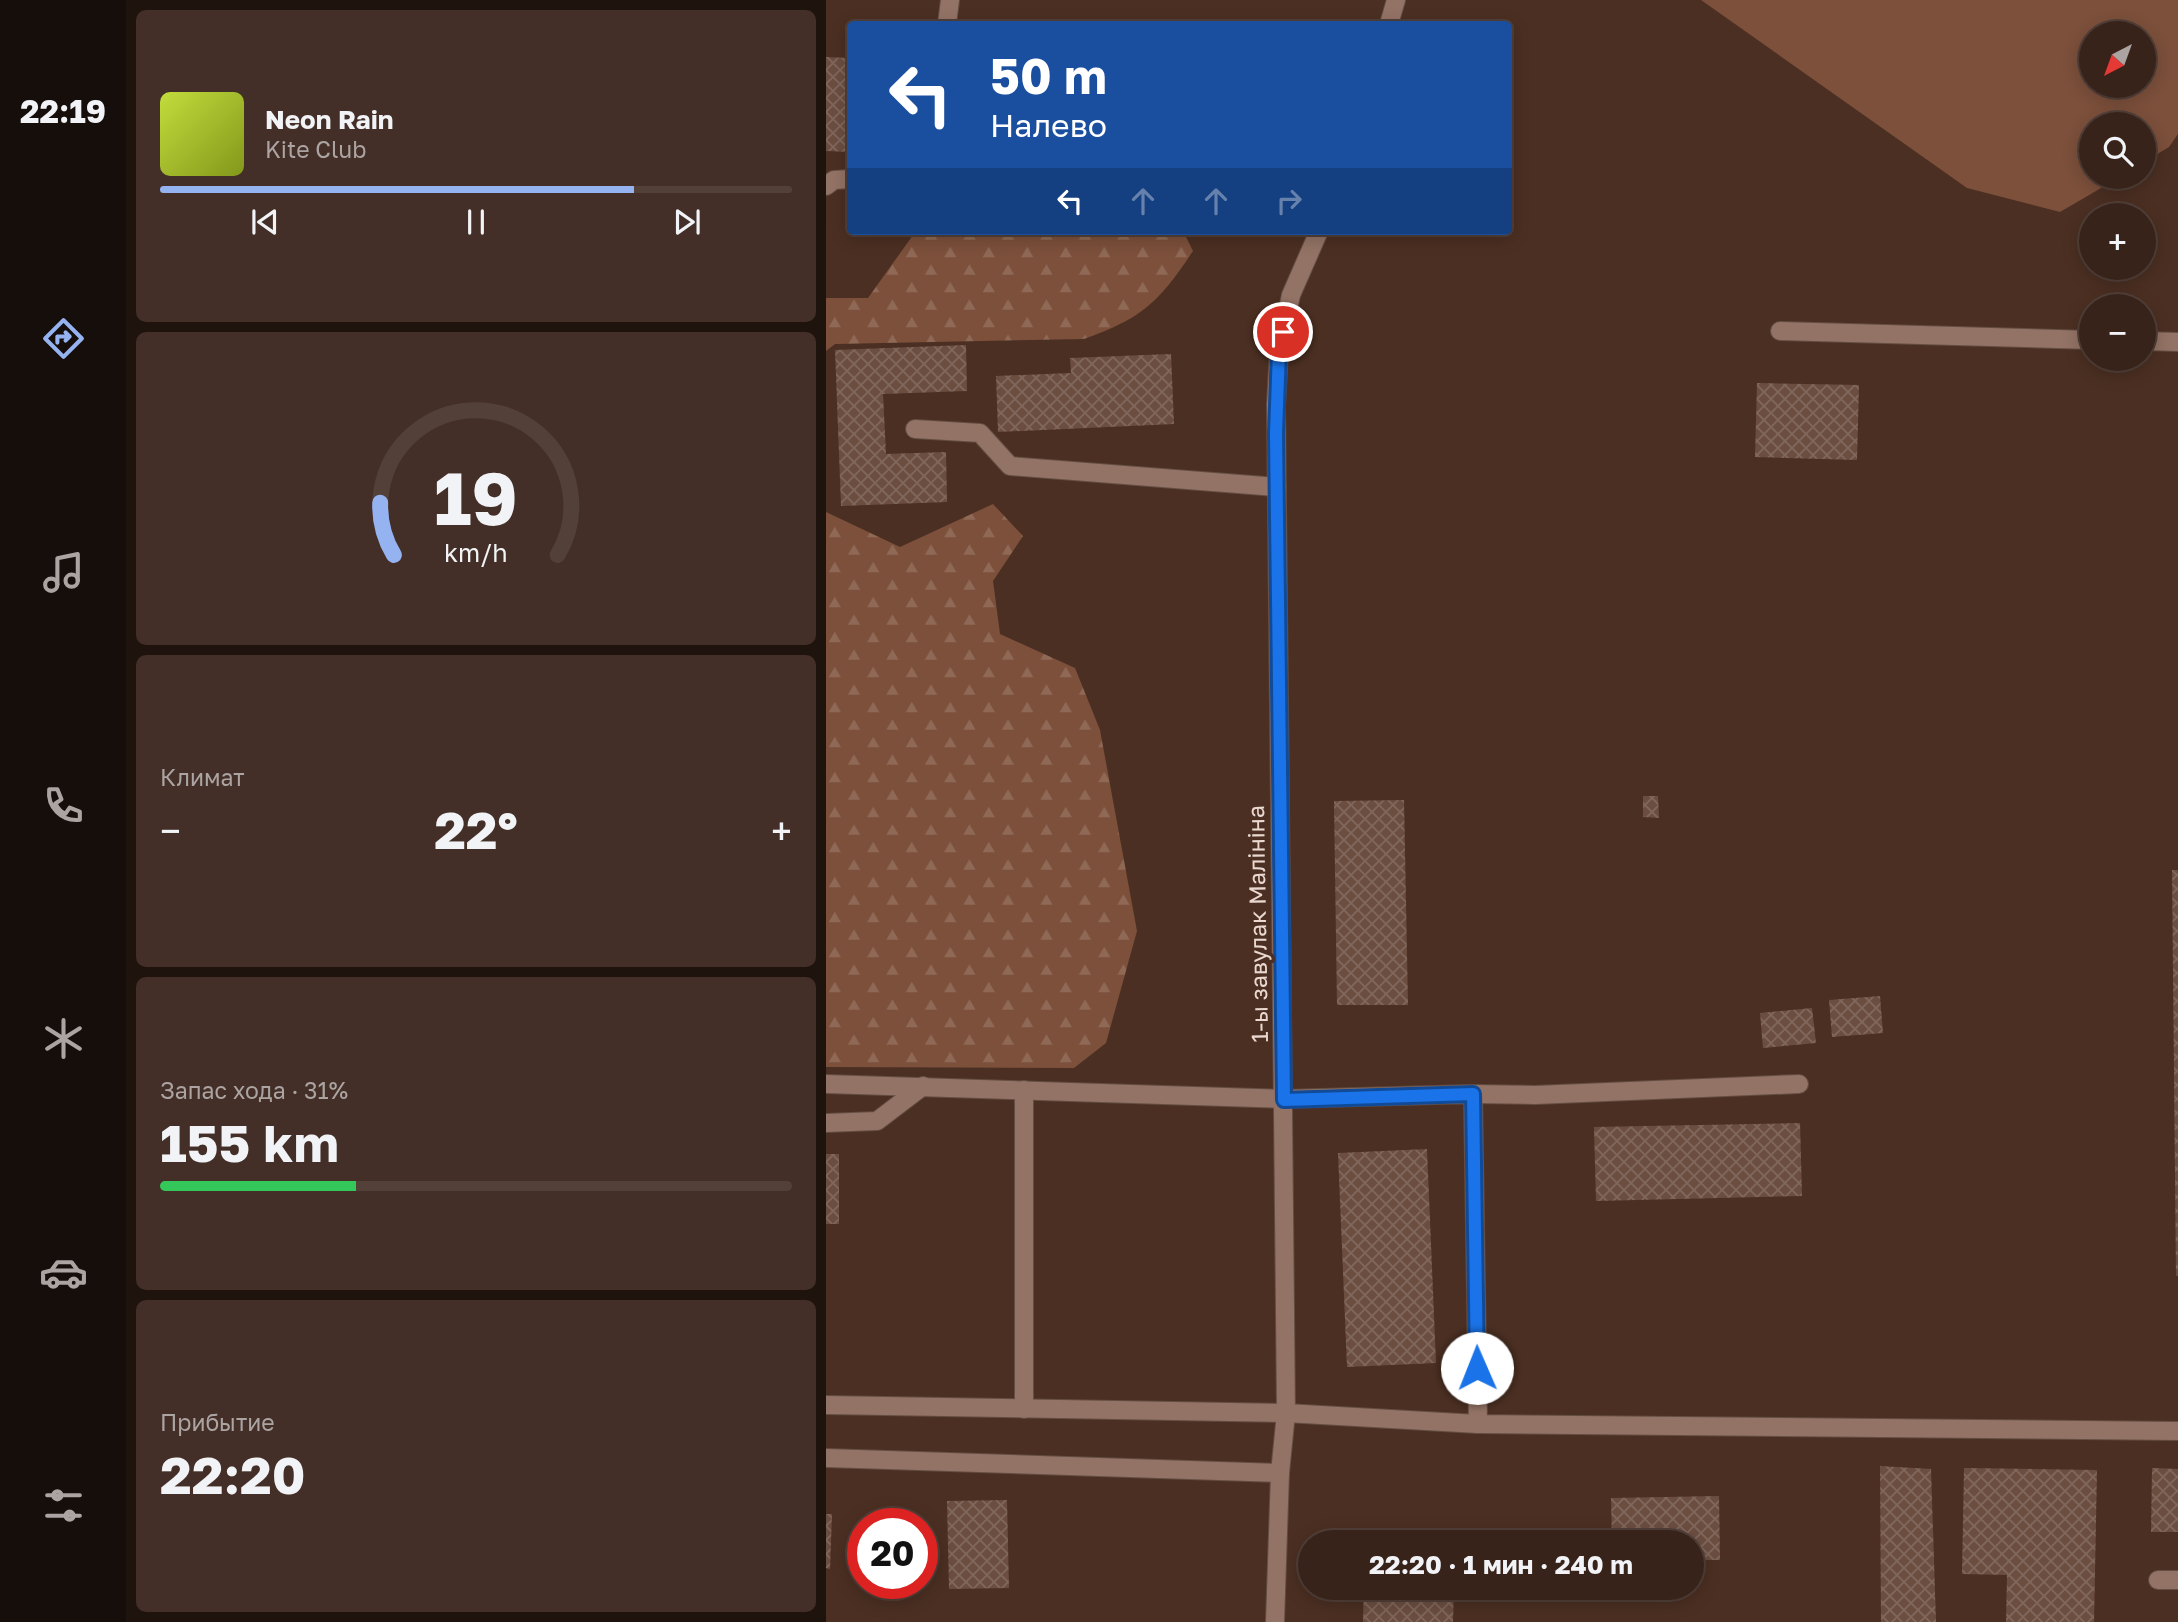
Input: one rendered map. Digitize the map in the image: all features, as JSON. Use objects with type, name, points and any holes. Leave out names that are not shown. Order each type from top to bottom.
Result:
[{"type":"street","points":[[947,21],[950,0]]},
{"type":"street","points":[[1390,21],[1396,0]]},
{"type":"street","points":[[826,186],[834,180],[847,179]]},
{"type":"street","name":"1-ы завулак Малініна","points":[[1275,1622],[1280,1473],[1286,1413],[1277,487],[1279,351],[1291,295],[1317,235]]},
{"type":"street","points":[[1780,331],[2079,340]]},
{"type":"street","points":[[2156,341],[2178,342]]},
{"type":"street","points":[[915,429],[980,433],[1010,466],[1277,487]]},
{"type":"street","points":[[826,1084],[1284,1100],[1473,1094],[1535,1095],[1799,1084]]},
{"type":"street","points":[[826,1123],[877,1121],[923,1086]]},
{"type":"street","points":[[1024,1090],[1024,1409]]},
{"type":"street","points":[[1473,1094],[1478,1423]]},
{"type":"street","points":[[826,1405],[1286,1413],[1478,1423],[2178,1431]]},
{"type":"street","points":[[826,1458],[1280,1473]]},
{"type":"street","points":[[2158,1580],[2178,1580]]},
{"type":"green space","points":[[1701,0],[2178,0],[2178,134],[2169,147],[2156,155],[2156,112],[2079,112],[2079,189],[2099,189],[2060,212],[1967,188]]},
{"type":"green space","points":[[913,235],[1185,235],[1193,251],[1170,283],[1148,306],[1121,324],[1084,339],[835,344],[826,351],[826,298],[868,298]]},
{"type":"green space","points":[[993,504],[1023,536],[993,581],[1000,634],[1075,668],[1100,730],[1137,931],[1106,1043],[1074,1068],[826,1067],[826,512],[900,547]]},
{"type":"building","points":[[826,57],[847,58],[847,152],[826,151]]},
{"type":"building","points":[[966,345],[967,391],[883,394],[886,454],[946,452],[947,502],[841,506],[835,350]]},
{"type":"building","points":[[1171,354],[1174,424],[998,432],[996,376],[1071,373],[1070,358]]},
{"type":"building","points":[[1757,383],[1859,385],[1857,460],[1755,457]]},
{"type":"building","points":[[1643,796],[1658,796],[1659,818],[1643,817]]},
{"type":"building","points":[[1404,800],[1408,1005],[1337,1005],[1334,801]]},
{"type":"building","points":[[2172,870],[2178,870],[2178,1276],[2176,1276]]},
{"type":"building","points":[[1880,996],[1883,1033],[1832,1037],[1829,1000]]},
{"type":"building","points":[[1812,1008],[1816,1043],[1763,1048],[1760,1013]]},
{"type":"building","points":[[1800,1123],[1802,1196],[1596,1201],[1594,1127]]},
{"type":"building","points":[[1427,1149],[1436,1363],[1347,1367],[1338,1153]]},
{"type":"building","points":[[826,1154],[839,1154],[839,1224],[826,1224]]},
{"type":"building","points":[[1880,1466],[1931,1469],[1936,1622],[1881,1622]]},
{"type":"building","points":[[1964,1468],[2097,1470],[2094,1622],[2006,1622],[2007,1575],[1962,1574]]},
{"type":"building","points":[[2152,1468],[2178,1469],[2178,1532],[2151,1532]]},
{"type":"building","points":[[1719,1496],[1720,1560],[1704,1560],[1704,1530],[1612,1530],[1611,1498]]},
{"type":"building","points":[[1007,1500],[1009,1588],[949,1589],[947,1501]]},
{"type":"building","points":[[826,1514],[832,1514],[830,1569],[826,1568]]},
{"type":"building","points":[[1364,1600],[1454,1600],[1453,1622],[1363,1622]]},
{"type":"route","points":[[1283,332],[1279,351],[1276,433],[1284,1100],[1473,1094],[1477,1368]]}]
